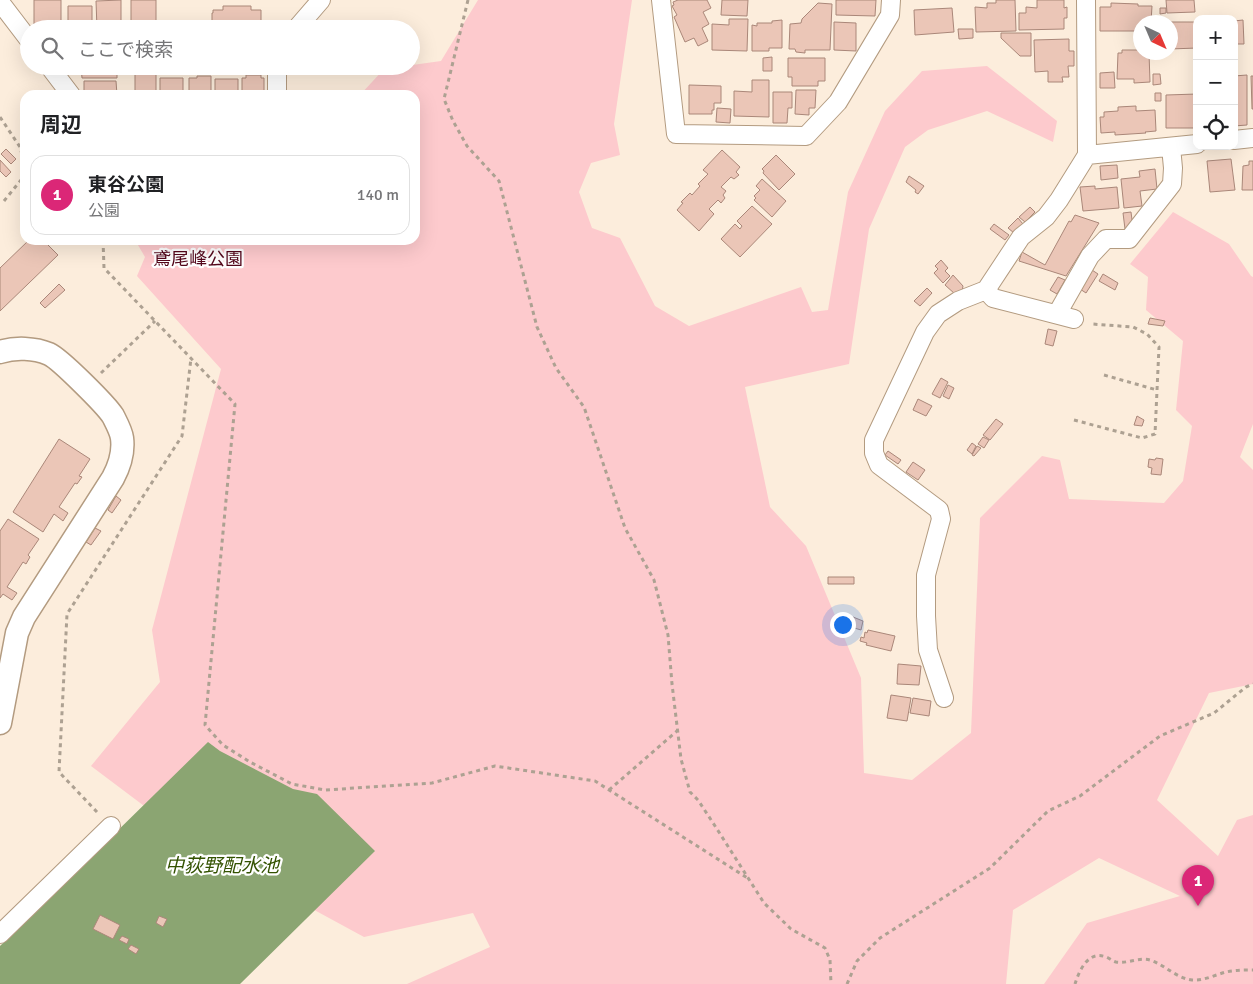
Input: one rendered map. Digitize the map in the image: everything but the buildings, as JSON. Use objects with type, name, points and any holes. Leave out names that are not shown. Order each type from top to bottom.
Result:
[{"type":"street","points":[[304,20],[321,0]]},
{"type":"street","points":[[661,0],[676,134],[806,136],[838,102],[890,15],[891,0]]},
{"type":"street","points":[[944,698],[928,650],[926,616],[926,575],[941,519],[939,510],[879,465],[874,453],[874,440],[925,332],[938,314],[958,301],[986,290],[1021,237],[1046,216],[1059,200],[1087,155],[1086,0]]},
{"type":"street","points":[[0,2],[20,28]]},
{"type":"street","points":[[56,75],[67,90]]},
{"type":"street","points":[[277,75],[277,90]]},
{"type":"street","points":[[1238,140],[1253,138]]},
{"type":"street","points":[[1087,155],[1193,144]]},
{"type":"street","points":[[1057,314],[1090,256],[1106,239],[1129,239],[1172,184],[1174,168],[1170,146]]},
{"type":"street","points":[[986,290],[993,298],[1074,319]]},
{"type":"street","points":[[0,352],[9,349],[27,349],[50,354],[86,387],[112,416],[122,436],[122,459],[113,478],[24,617],[17,634],[0,723]]},
{"type":"street","points":[[0,934],[111,826]]},
{"type":"path","points":[[468,0],[444,99],[452,121],[467,146],[499,180],[537,327],[556,368],[584,407],[625,528],[654,580],[668,636],[677,731],[681,759],[690,792],[698,800],[717,828],[764,903],[791,928],[825,948],[830,960],[832,984]]},
{"type":"path","points":[[0,117],[20,147]]},
{"type":"path","points":[[4,201],[20,182]]},
{"type":"path","points":[[103,245],[104,268],[235,404],[205,725],[223,745],[250,762],[292,784],[325,790],[432,782],[495,766],[595,780],[749,879]]},
{"type":"path","points":[[1074,319],[1091,324],[1133,327],[1147,334],[1159,347],[1155,434],[1142,438],[1074,420]]},
{"type":"path","points":[[86,387],[155,321]]},
{"type":"path","points":[[111,826],[59,772],[67,614],[182,436],[191,357]]},
{"type":"path","points":[[1104,375],[1157,390]]},
{"type":"path","points":[[847,984],[858,961],[880,938],[990,868],[1048,811],[1080,796],[1160,736],[1214,713],[1246,687],[1253,684]]},
{"type":"path","points":[[609,790],[677,731]]},
{"type":"path","points":[[1075,984],[1081,968],[1086,962],[1093,957],[1100,956],[1107,957],[1113,962],[1152,961],[1182,978],[1190,979],[1203,979],[1237,970],[1253,970]]},
{"type":"green space","name":"鳶尾峰公園","points":[[478,0],[632,0],[614,124],[620,155],[591,163],[579,192],[592,228],[620,238],[655,306],[689,326],[801,287],[812,312],[828,310],[848,192],[885,111],[922,71],[987,66],[1057,121],[1053,142],[987,111],[928,130],[905,147],[869,229],[849,364],[745,387],[770,507],[806,546],[861,678],[864,773],[912,780],[971,733],[980,518],[1042,456],[1060,460],[1069,499],[1164,503],[1183,481],[1192,426],[1176,410],[1183,341],[1146,310],[1148,277],[1130,264],[1173,212],[1229,244],[1253,277],[1253,424],[1240,457],[1253,470],[1253,684],[1209,693],[1157,800],[1218,856],[1237,820],[1253,815],[1253,984],[1044,984],[1087,923],[1180,896],[1099,858],[1013,910],[1006,984],[407,984],[490,947],[473,913],[364,937],[200,848],[91,766],[160,682],[152,630],[221,369],[137,276],[145,257],[138,245],[420,245],[420,90],[365,90],[378,75],[420,75],[420,64],[441,61]]},
{"type":"water","name":"中荻野配水池","points":[[208,742],[220,751],[293,789],[317,794],[375,851],[240,984],[0,984],[0,946]]},
{"type":"place","name":"東谷公園","points":[[1198,906]]}]
